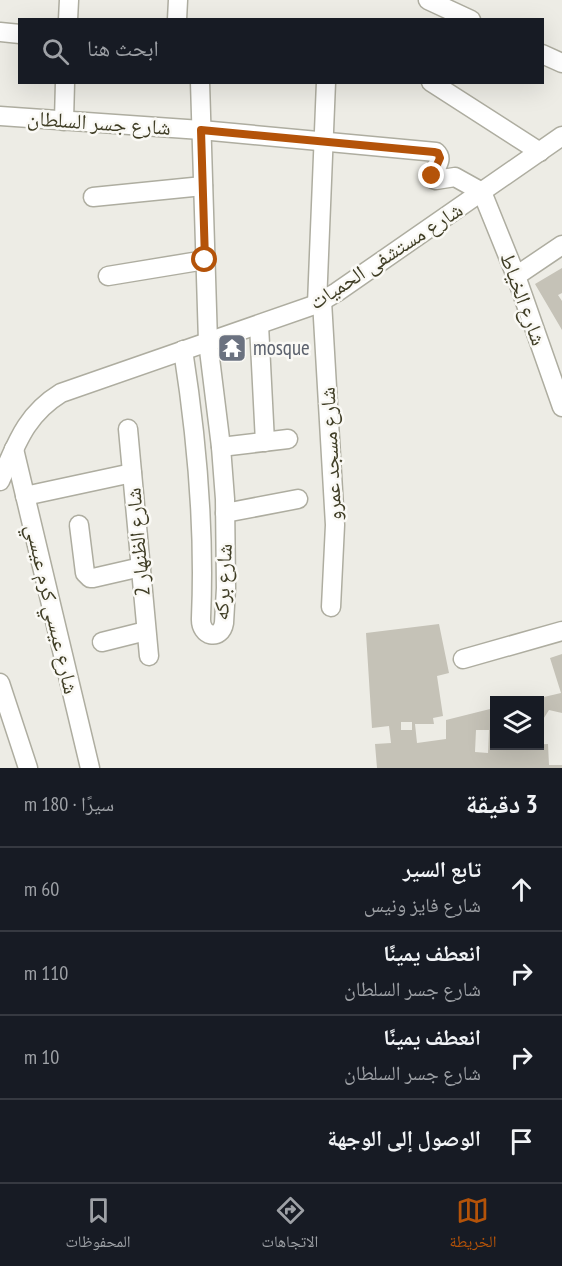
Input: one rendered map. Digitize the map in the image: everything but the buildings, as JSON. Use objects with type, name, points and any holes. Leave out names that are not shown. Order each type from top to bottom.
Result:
[{"type":"street","points":[[68,18],[69,0]]},
{"type":"street","points":[[177,18],[178,0]]},
{"type":"street","points":[[428,0],[467,18]]},
{"type":"street","points":[[0,32],[18,34]]},
{"type":"street","points":[[544,54],[562,63]]},
{"type":"street","points":[[64,121],[65,84]]},
{"type":"street","name":"شارع بركه","points":[[183,350],[197,451],[201,502],[200,625],[206,633],[216,634],[223,627],[226,588],[225,506],[221,447],[208,342],[200,84]]},
{"type":"street","name":"شارع مسجد عمرو","points":[[326,84],[320,303],[335,517],[331,607]]},
{"type":"street","points":[[434,84],[540,152]]},
{"type":"street","name":"شارع جسر السلطان","points":[[0,116],[201,130],[436,152],[440,160],[432,175],[433,179],[455,177],[482,192]]},
{"type":"street","name":"شارع مستشفى الحميات","points":[[0,481],[30,419],[44,404],[61,393],[320,303],[562,136]]},
{"type":"street","points":[[93,197],[203,186]]},
{"type":"street","name":"شارع الخياط","points":[[482,192],[516,276],[562,407]]},
{"type":"street","points":[[516,276],[562,245]]},
{"type":"street","points":[[108,276],[205,260]]},
{"type":"street","points":[[259,325],[265,442]]},
{"type":"street","name":"شارع الظنهار 2","points":[[128,429],[149,656]]},
{"type":"street","points":[[221,447],[288,439]]},
{"type":"street","name":"شارع عيسي كرم عيسي","points":[[14,449],[90,768]]},
{"type":"street","points":[[26,496],[132,473]]},
{"type":"street","points":[[201,502],[225,506],[298,499]]},
{"type":"street","points":[[79,525],[87,576],[93,578],[141,567]]},
{"type":"street","points":[[202,592],[226,588]]},
{"type":"street","points":[[102,642],[146,631]]},
{"type":"street","points":[[463,659],[562,631]]},
{"type":"street","points":[[0,683],[28,768]]},
{"type":"place","name":"mosque","points":[[232,348]]},
{"type":"route","points":[[205,260],[201,130],[434,152],[438,153],[440,160],[432,176]]}]
